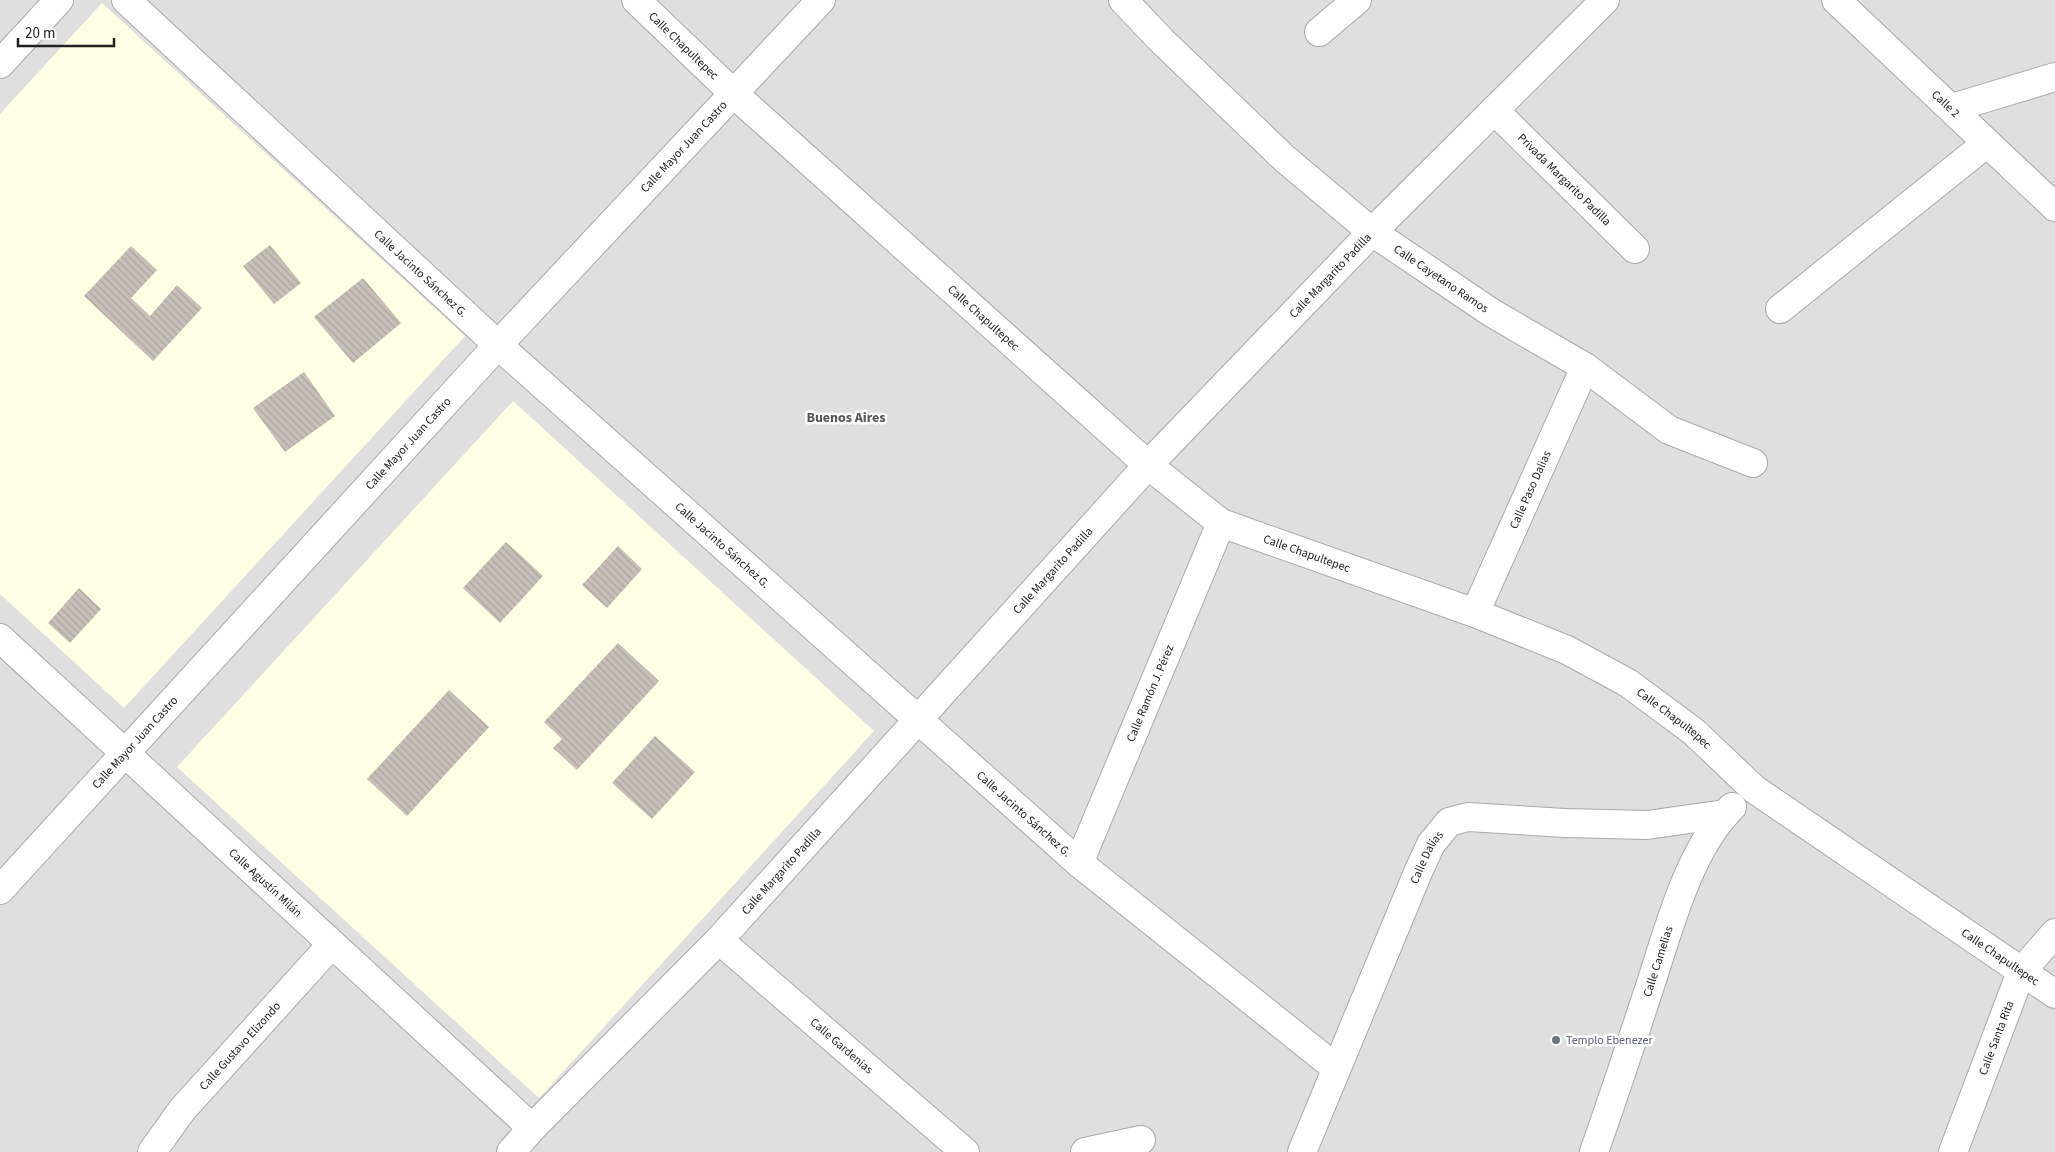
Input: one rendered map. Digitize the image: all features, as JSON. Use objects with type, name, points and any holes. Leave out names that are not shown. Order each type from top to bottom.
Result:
[{"type":"street","points":[[0,64],[59,0]]},
{"type":"street","name":"Calle Jacinto Sánchez G.","points":[[126,0],[498,345],[918,718],[1079,864],[1336,1068]]},
{"type":"street","name":"Calle Chapultepec","points":[[636,0],[732,93],[1148,465],[1221,523],[1475,613],[1567,650],[1628,683],[1694,732],[1754,790],[2055,994]]},
{"type":"street","name":"Calle Mayor Juan Castro","points":[[0,890],[498,345],[821,0]]},
{"type":"street","name":"Calle Cayetano Ramos","points":[[1123,0],[1161,40],[1285,159],[1372,232],[1492,313],[1585,367],[1669,430],[1753,463]]},
{"type":"street","points":[[1319,32],[1357,0]]},
{"type":"street","name":"Calle Margarito Padilla","points":[[511,1152],[532,1128],[719,940],[1148,465],[1372,232],[1605,0]]},
{"type":"street","name":"Calle 2","points":[[1836,0],[2055,207]]},
{"type":"street","points":[[1952,108],[2055,76]]},
{"type":"street","name":"Privada Margarito Padilla","points":[[1494,110],[1635,249]]},
{"type":"street","points":[[1780,309],[1987,142]]},
{"type":"street","name":"Calle Paso Dalias","points":[[1475,613],[1585,367]]},
{"type":"street","name":"Calle Ramón J. Pérez","points":[[1079,864],[1221,523]]},
{"type":"street","name":"Calle Agustín Milán","points":[[0,638],[532,1128]]},
{"type":"street","name":"Calle Camelias","points":[[1594,1152],[1671,920],[1700,847],[1725,814],[1754,790]]},
{"type":"street","name":"Calle Dalias","points":[[1302,1152],[1419,870],[1431,844],[1449,822],[1468,817],[1565,823],[1647,825],[1725,814]]},
{"type":"street","name":"Calle Santa Rita","points":[[1953,1152],[2021,972],[2055,933]]},
{"type":"street","name":"Calle Gardenias","points":[[719,940],[965,1152]]},
{"type":"street","name":"Calle Gustavo Elizondo","points":[[152,1152],[182,1110],[332,944]]},
{"type":"street","points":[[1085,1152],[1141,1140]]},
{"type":"shaded area","name":"Buenos Aires","points":[[0,0],[2055,0],[2055,1152],[0,1152]]},
{"type":"shaded area","points":[[102,3],[465,336],[124,708],[0,594],[0,114]]},
{"type":"shaded area","points":[[513,401],[874,731],[539,1098],[177,767]]},
{"type":"building","points":[[270,245],[301,283],[274,304],[243,266]]},
{"type":"building","points":[[131,246],[157,270],[131,298],[150,316],[177,285],[202,308],[153,361],[84,296]]},
{"type":"building","points":[[363,278],[401,323],[353,363],[314,317]]},
{"type":"building","points":[[304,372],[335,416],[285,452],[253,408]]},
{"type":"building","points":[[506,542],[543,576],[500,623],[463,588]]},
{"type":"building","points":[[618,546],[642,569],[607,608],[582,585]]},
{"type":"building","points":[[79,588],[101,609],[70,643],[48,623]]},
{"type":"building","points":[[618,643],[659,681],[577,770],[553,748],[562,739],[544,722]]},
{"type":"building","points":[[449,690],[489,727],[407,816],[367,779]]},
{"type":"building","points":[[655,736],[695,772],[652,819],[612,783]]},
{"type":"place","name":"Templo Ebenezer","points":[[1556,1040]]},
{"type":"district","name":"Buenos Aires","points":[[846,417]]}]
